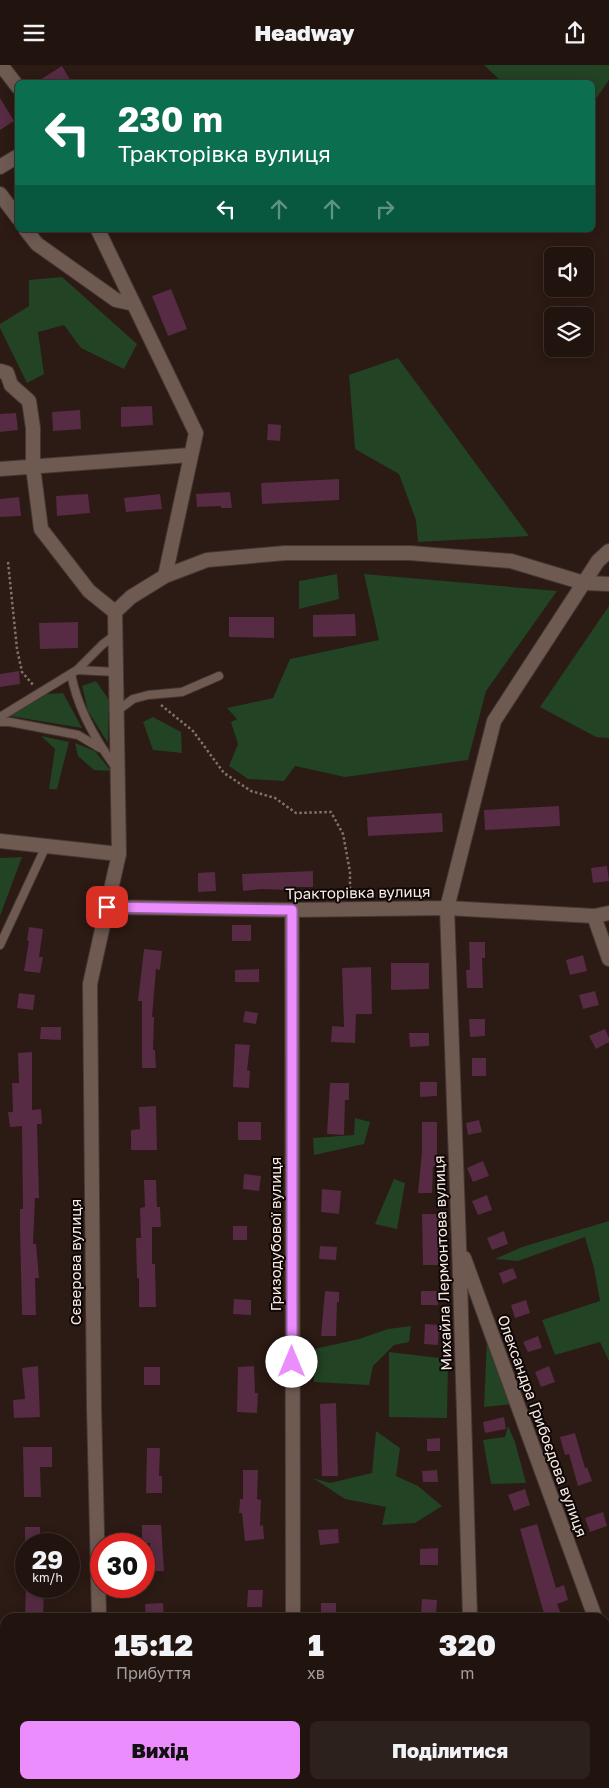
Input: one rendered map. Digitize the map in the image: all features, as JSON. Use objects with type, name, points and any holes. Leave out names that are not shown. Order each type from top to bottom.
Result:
[{"type":"street","points":[[1,65],[15,83]]},
{"type":"street","points":[[0,167],[15,158]]},
{"type":"street","points":[[0,194],[15,214]]},
{"type":"street","points":[[28,232],[37,244],[116,300],[134,304]]},
{"type":"street","points":[[99,232],[196,433],[165,576]]},
{"type":"street","points":[[0,371],[7,373],[12,385],[29,401],[33,428],[33,467],[41,529],[89,591],[115,612],[131,597],[165,576],[207,560],[285,553],[410,553],[511,561],[584,583],[609,584]]},
{"type":"street","points":[[0,469],[190,455]]},
{"type":"street","name":"Михайла Лермонтова вулиця","points":[[470,1613],[447,908],[494,721],[598,561],[609,551]]},
{"type":"street","name":"Сєверова вулиця","points":[[99,1613],[94,1407],[90,984],[119,854],[115,612]]},
{"type":"street","points":[[0,841],[119,854]]},
{"type":"street","name":"Тракторівка вулиця","points":[[107,907],[292,910],[447,908],[594,916],[609,913]]},
{"type":"street","name":"Гризодубової вулиця","points":[[292,910],[293,1613]]},
{"type":"street","points":[[594,916],[609,959]]},
{"type":"street","name":"Олександра Грибоєдова вулиця","points":[[459,1245],[594,1613]]},
{"type":"lane","points":[[0,717],[74,672],[116,634]]},
{"type":"lane","points":[[74,672],[116,672]]},
{"type":"lane","points":[[74,672],[75,695],[88,727],[118,770]]},
{"type":"lane","points":[[117,711],[134,699],[146,695],[182,692],[219,676]]},
{"type":"lane","points":[[0,722],[10,722],[78,735],[102,749]]},
{"type":"lane","points":[[0,945],[46,846]]},
{"type":"path","points":[[8,563],[17,649],[22,672],[32,685],[44,690]]},
{"type":"path","points":[[146,695],[193,731],[224,773],[251,791],[275,798],[296,813],[331,812],[343,834],[350,872],[350,909]]},
{"type":"green space","points":[[484,65],[609,65],[609,80],[595,100],[595,80],[500,80]]},
{"type":"green space","points":[[62,277],[137,344],[124,369],[81,348],[64,325],[38,332],[44,374],[27,383],[0,328],[0,324],[29,306],[29,280]]},
{"type":"green space","points":[[398,358],[529,536],[418,542],[416,520],[399,474],[355,449],[349,375]]},
{"type":"green space","points":[[337,574],[339,599],[299,609],[299,581]]},
{"type":"green space","points":[[364,574],[557,591],[486,691],[468,760],[345,777],[295,766],[284,781],[248,779],[229,766],[238,744],[231,722],[237,719],[227,708],[273,698],[290,659],[379,640]]},
{"type":"green space","points":[[609,606],[609,738],[596,737],[540,707]]},
{"type":"green space","points":[[96,681],[109,700],[108,743],[88,711],[82,686]]},
{"type":"green space","points":[[63,693],[82,728],[10,716],[47,694]]},
{"type":"green space","points":[[153,717],[181,732],[182,753],[153,750],[143,722]]},
{"type":"green space","points":[[41,736],[69,742],[57,789],[49,789],[55,749]]},
{"type":"green space","points":[[75,743],[95,751],[111,771],[94,770],[78,756]]},
{"type":"green space","points":[[22,857],[0,916],[0,858]]},
{"type":"green space","points":[[355,1118],[370,1122],[364,1144],[314,1155],[313,1138],[354,1135]]},
{"type":"green space","points":[[394,1179],[405,1183],[397,1229],[375,1224]]},
{"type":"green space","points":[[609,1221],[609,1361],[600,1342],[555,1355],[542,1320],[600,1301],[594,1268],[585,1237],[518,1261],[495,1259],[522,1247]]},
{"type":"green space","points":[[411,1326],[409,1342],[394,1345],[373,1366],[369,1385],[314,1382],[314,1349],[359,1339],[388,1329]]},
{"type":"green space","points":[[487,1338],[512,1404],[484,1407]]},
{"type":"green space","points":[[389,1352],[448,1359],[447,1418],[389,1417]]},
{"type":"green space","points":[[508,1426],[515,1442],[526,1483],[491,1484],[483,1440],[505,1437]]},
{"type":"green space","points":[[376,1431],[400,1448],[396,1476],[418,1486],[442,1506],[415,1523],[382,1525],[386,1507],[345,1499],[313,1478],[330,1483],[372,1473]]},
{"type":"building","points":[[62,66],[70,80],[40,80]]},
{"type":"building","points":[[0,98],[14,121],[0,130]]},
{"type":"building","points":[[171,289],[187,329],[168,336],[152,296]]},
{"type":"building","points":[[152,406],[153,425],[121,427],[121,407]]},
{"type":"building","points":[[80,410],[81,429],[53,431],[52,412]]},
{"type":"building","points":[[16,413],[18,430],[0,432],[0,414]]},
{"type":"building","points":[[268,424],[281,425],[280,441],[267,440]]},
{"type":"building","points":[[339,479],[339,500],[262,504],[261,483]]},
{"type":"building","points":[[230,492],[232,508],[221,508],[221,506],[197,507],[196,494]]},
{"type":"building","points":[[88,494],[90,513],[57,516],[56,496]]},
{"type":"building","points":[[160,494],[162,509],[126,512],[124,498]]},
{"type":"building","points":[[19,497],[21,516],[0,517],[0,499]]},
{"type":"building","points":[[355,614],[356,636],[313,637],[313,615]]},
{"type":"building","points":[[229,617],[274,617],[274,638],[229,637]]},
{"type":"building","points":[[78,622],[78,648],[40,649],[39,623]]},
{"type":"building","points":[[19,671],[20,684],[0,687],[0,674]]},
{"type":"building","points":[[559,806],[560,826],[485,830],[484,810]]},
{"type":"building","points":[[442,813],[443,832],[368,836],[367,817]]},
{"type":"building","points":[[607,866],[609,881],[593,883],[591,868]]},
{"type":"building","points":[[313,871],[313,887],[292,887],[292,890],[261,889],[243,891],[242,874]]},
{"type":"building","points":[[215,872],[216,891],[198,892],[198,873]]},
{"type":"building","points":[[232,925],[251,925],[251,941],[232,941]]},
{"type":"building","points":[[29,927],[43,929],[39,957],[43,957],[40,973],[24,971],[29,941],[27,941]]},
{"type":"building","points":[[469,942],[485,942],[485,958],[482,958],[483,988],[467,988],[466,970],[470,970]]},
{"type":"building","points":[[144,949],[162,951],[160,970],[156,969],[152,1017],[154,1017],[153,1050],[155,1050],[156,1068],[142,1068],[142,1001],[138,1001]]},
{"type":"building","points":[[583,955],[587,971],[570,975],[566,960]]},
{"type":"building","points":[[391,963],[429,963],[429,989],[391,990]]},
{"type":"building","points":[[371,967],[372,1014],[356,1014],[355,1043],[331,1042],[332,1026],[344,1027],[342,968]]},
{"type":"building","points":[[259,969],[259,982],[235,982],[235,970]]},
{"type":"building","points":[[595,991],[599,1005],[583,1009],[579,995]]},
{"type":"building","points":[[19,993],[35,995],[33,1010],[17,1008]]},
{"type":"building","points":[[245,1011],[258,1013],[256,1024],[243,1022]]},
{"type":"building","points":[[469,1019],[485,1019],[485,1036],[470,1037]]},
{"type":"building","points":[[41,1027],[61,1027],[61,1040],[40,1039]]},
{"type":"building","points":[[605,1029],[609,1042],[596,1049],[589,1036]]},
{"type":"building","points":[[409,1033],[429,1033],[429,1046],[410,1047]]},
{"type":"building","points":[[235,1044],[250,1045],[247,1070],[250,1071],[249,1088],[233,1087]]},
{"type":"building","points":[[32,1052],[32,1110],[41,1109],[42,1124],[37,1124],[39,1198],[35,1198],[33,1244],[36,1244],[39,1278],[35,1278],[36,1315],[22,1315],[20,1209],[23,1209],[22,1126],[10,1127],[8,1112],[13,1112],[12,1083],[19,1083],[18,1053]]},
{"type":"building","points":[[472,1058],[486,1058],[486,1076],[472,1076]]},
{"type":"building","points":[[420,1082],[437,1082],[437,1096],[420,1097]]},
{"type":"building","points":[[330,1083],[349,1083],[349,1100],[345,1100],[344,1135],[327,1134]]},
{"type":"building","points":[[156,1106],[157,1150],[131,1150],[131,1130],[140,1129],[139,1107]]},
{"type":"building","points":[[479,1120],[482,1132],[468,1135],[466,1123]]},
{"type":"building","points":[[238,1122],[261,1122],[261,1140],[238,1140]]},
{"type":"building","points":[[422,1122],[437,1122],[437,1167],[433,1167],[432,1193],[418,1193],[422,1152]]},
{"type":"building","points":[[483,1161],[489,1176],[473,1182],[467,1168]]},
{"type":"building","points":[[244,1174],[261,1176],[259,1191],[243,1189]]},
{"type":"building","points":[[144,1180],[156,1180],[157,1207],[160,1207],[161,1227],[152,1227],[152,1264],[155,1264],[156,1307],[139,1307],[136,1238],[141,1238],[140,1208],[145,1207]]},
{"type":"building","points":[[322,1189],[341,1191],[339,1214],[321,1212]]},
{"type":"building","points":[[487,1195],[492,1210],[478,1215],[472,1201]]},
{"type":"building","points":[[422,1214],[440,1214],[438,1265],[423,1265]]},
{"type":"building","points":[[233,1226],[247,1226],[247,1240],[233,1240]]},
{"type":"building","points":[[504,1231],[508,1244],[492,1250],[487,1238]]},
{"type":"building","points":[[320,1246],[337,1247],[336,1260],[319,1259]]},
{"type":"building","points":[[513,1268],[517,1278],[503,1284],[499,1273]]},
{"type":"building","points":[[325,1291],[339,1292],[336,1336],[321,1336]]},
{"type":"building","points":[[421,1291],[439,1291],[438,1305],[421,1305]]},
{"type":"building","points":[[234,1299],[251,1300],[251,1315],[233,1314]]},
{"type":"building","points":[[526,1300],[530,1313],[515,1318],[511,1305]]},
{"type":"building","points":[[425,1324],[439,1325],[438,1345],[424,1344]]},
{"type":"building","points":[[538,1336],[542,1348],[528,1352],[523,1342]]},
{"type":"building","points":[[38,1366],[40,1417],[14,1418],[13,1400],[25,1399],[22,1368]]},
{"type":"building","points":[[254,1366],[255,1393],[258,1393],[257,1413],[237,1412],[238,1367]]},
{"type":"building","points":[[549,1366],[555,1382],[541,1387],[535,1372]]},
{"type":"building","points":[[144,1367],[160,1367],[160,1385],[144,1385]]},
{"type":"building","points":[[336,1403],[338,1476],[322,1476],[320,1404]]},
{"type":"building","points":[[504,1417],[506,1429],[485,1433],[483,1422]]},
{"type":"building","points":[[575,1433],[585,1468],[587,1467],[592,1481],[578,1486],[569,1454],[565,1455],[560,1437]]},
{"type":"building","points":[[440,1438],[440,1451],[427,1451],[427,1439]]},
{"type":"building","points":[[23,1447],[52,1447],[52,1467],[40,1467],[41,1497],[24,1497]]},
{"type":"building","points":[[147,1448],[160,1448],[159,1476],[162,1476],[162,1493],[146,1493]]},
{"type":"building","points":[[243,1470],[258,1470],[257,1499],[261,1500],[260,1526],[263,1525],[264,1539],[245,1541],[242,1513],[239,1513],[240,1499],[243,1499]]},
{"type":"building","points":[[437,1470],[438,1482],[423,1482],[422,1471]]},
{"type":"building","points":[[525,1489],[530,1505],[514,1511],[508,1495]]},
{"type":"building","points":[[603,1512],[607,1526],[590,1532],[585,1518]]},
{"type":"building","points":[[537,1524],[556,1588],[564,1585],[568,1600],[557,1604],[560,1613],[544,1613],[520,1529]]},
{"type":"building","points":[[142,1525],[161,1525],[164,1571],[155,1571],[155,1533],[142,1533]]},
{"type":"building","points":[[25,1527],[40,1527],[40,1533],[25,1533]]},
{"type":"building","points":[[338,1529],[339,1543],[320,1545],[318,1530]]},
{"type":"building","points":[[438,1548],[438,1565],[420,1565],[420,1549]]},
{"type":"building","points":[[248,1590],[263,1590],[262,1607],[247,1607]]},
{"type":"building","points":[[26,1598],[44,1598],[43,1613],[25,1613]]},
{"type":"building","points":[[422,1599],[437,1600],[436,1613],[421,1613]]},
{"type":"building","points":[[163,1603],[164,1613],[146,1613],[145,1604]]},
{"type":"building","points":[[321,1603],[336,1603],[336,1613],[321,1613]]},
{"type":"route","points":[[107,907],[292,910],[292,1362]]}]
